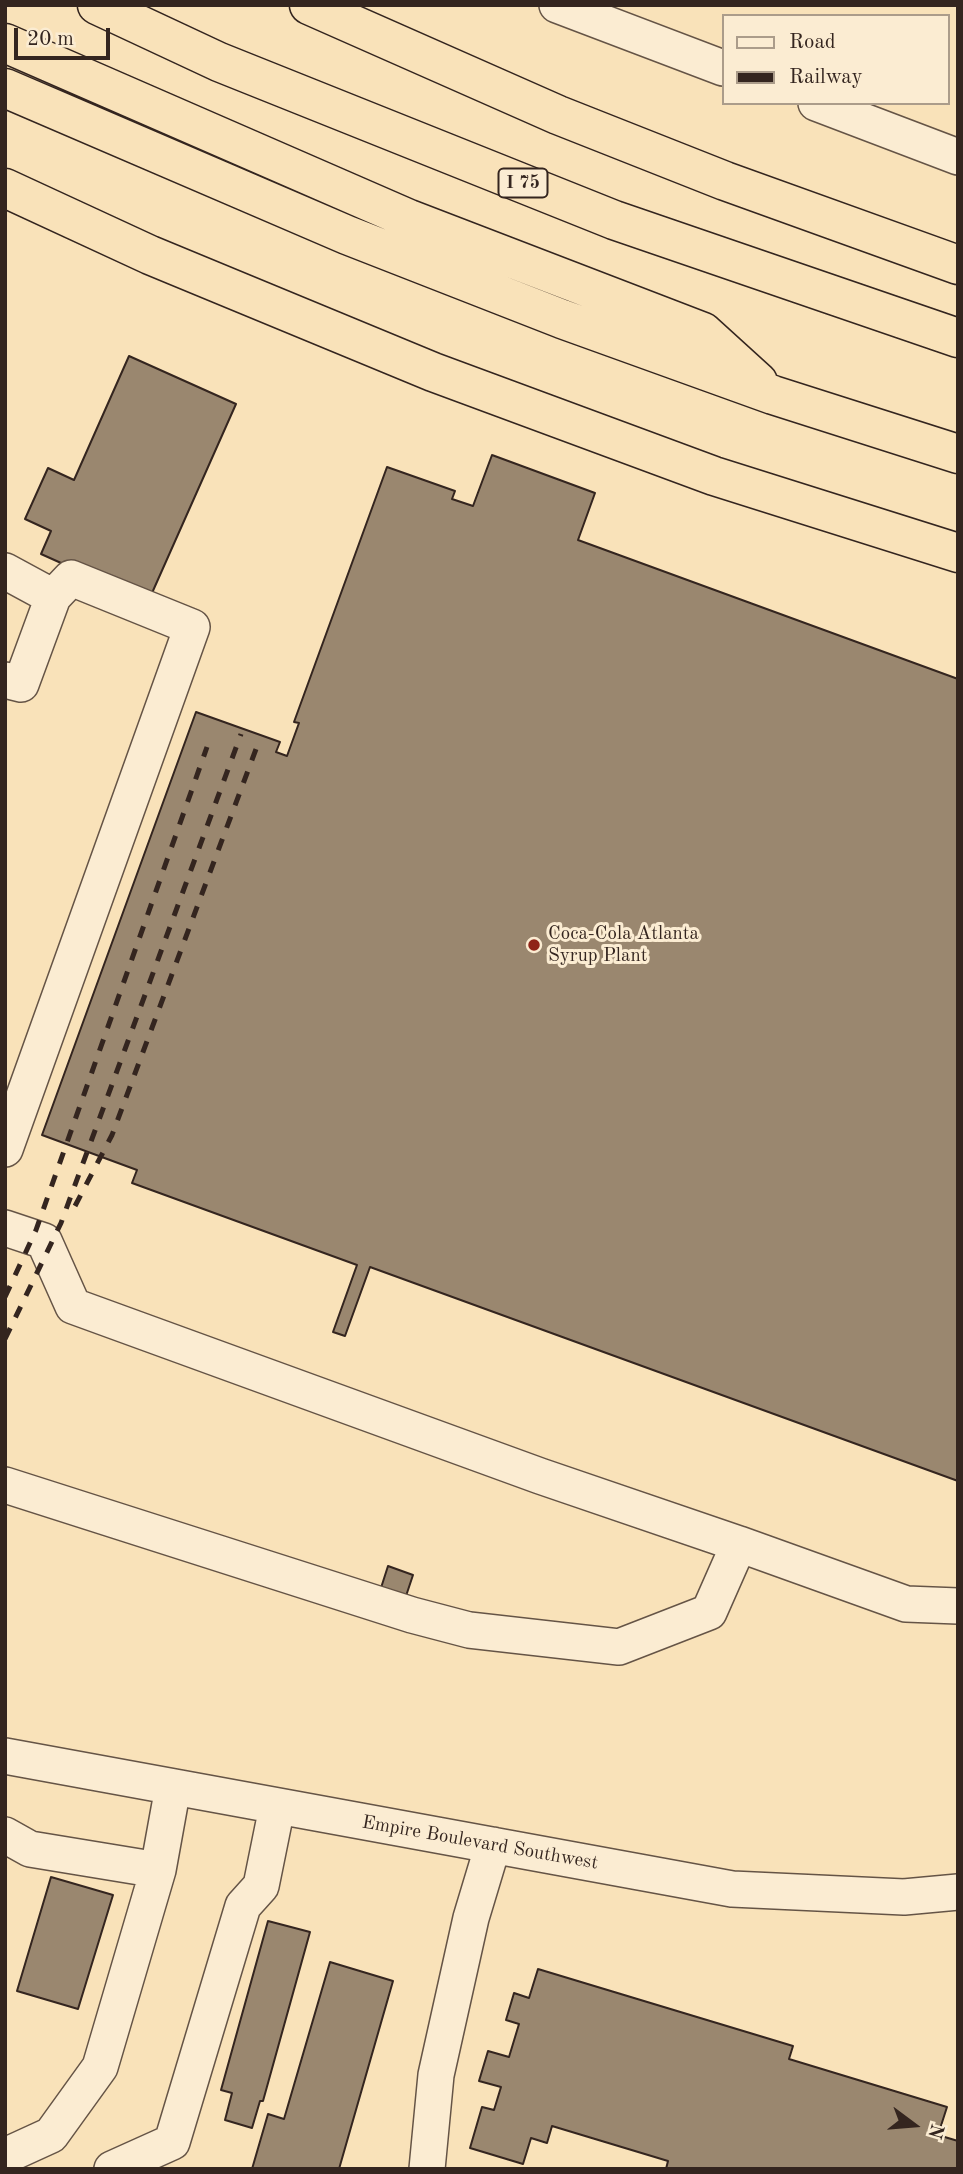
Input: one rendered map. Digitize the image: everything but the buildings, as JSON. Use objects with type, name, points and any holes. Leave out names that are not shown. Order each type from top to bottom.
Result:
[{"type":"highway","name":"I 75","points":[[97,5],[219,62],[614,220],[958,338]]},
{"type":"highway","points":[[309,5],[570,120],[725,181],[958,265]]},
{"type":"highway","points":[[5,43],[409,219],[703,332],[773,395]]},
{"type":"highway","points":[[5,88],[347,235],[562,319],[773,395],[958,454]]},
{"type":"highway","points":[[5,188],[150,255],[433,372],[714,476],[958,553]]},
{"type":"street","points":[[557,5],[722,68]]},
{"type":"street","points":[[821,105],[958,157]]},
{"type":"street","points":[[5,571],[53,597]]},
{"type":"street","points":[[5,680],[21,684],[53,597],[71,578],[192,627],[5,1149]]},
{"type":"street","points":[[5,1227],[44,1241],[73,1306],[540,1476],[906,1604],[958,1606]]},
{"type":"street","points":[[5,1485],[412,1615],[469,1630],[619,1647],[709,1612],[739,1544]]},
{"type":"street","name":"Empire Boulevard Southwest","points":[[5,1756],[733,1889],[904,1897],[958,1892]]},
{"type":"street","points":[[5,2156],[51,2135],[100,2067],[158,1870],[173,1787]]},
{"type":"street","points":[[111,2169],[172,2141],[243,1906],[261,1886],[277,1807]]},
{"type":"street","points":[[5,1835],[30,1849],[158,1870]]},
{"type":"street","points":[[427,2169],[436,2075],[471,1918],[493,1845]]},
{"type":"railway","points":[[5,1339],[61,1223],[241,734]]},
{"type":"railway","points":[[75,1206],[112,1135],[259,741]]},
{"type":"railway","points":[[5,1297],[36,1230],[207,747]]},
{"type":"place","name":"Coca-Cola Atlanta Syrup Plant","points":[[534,945]]}]
